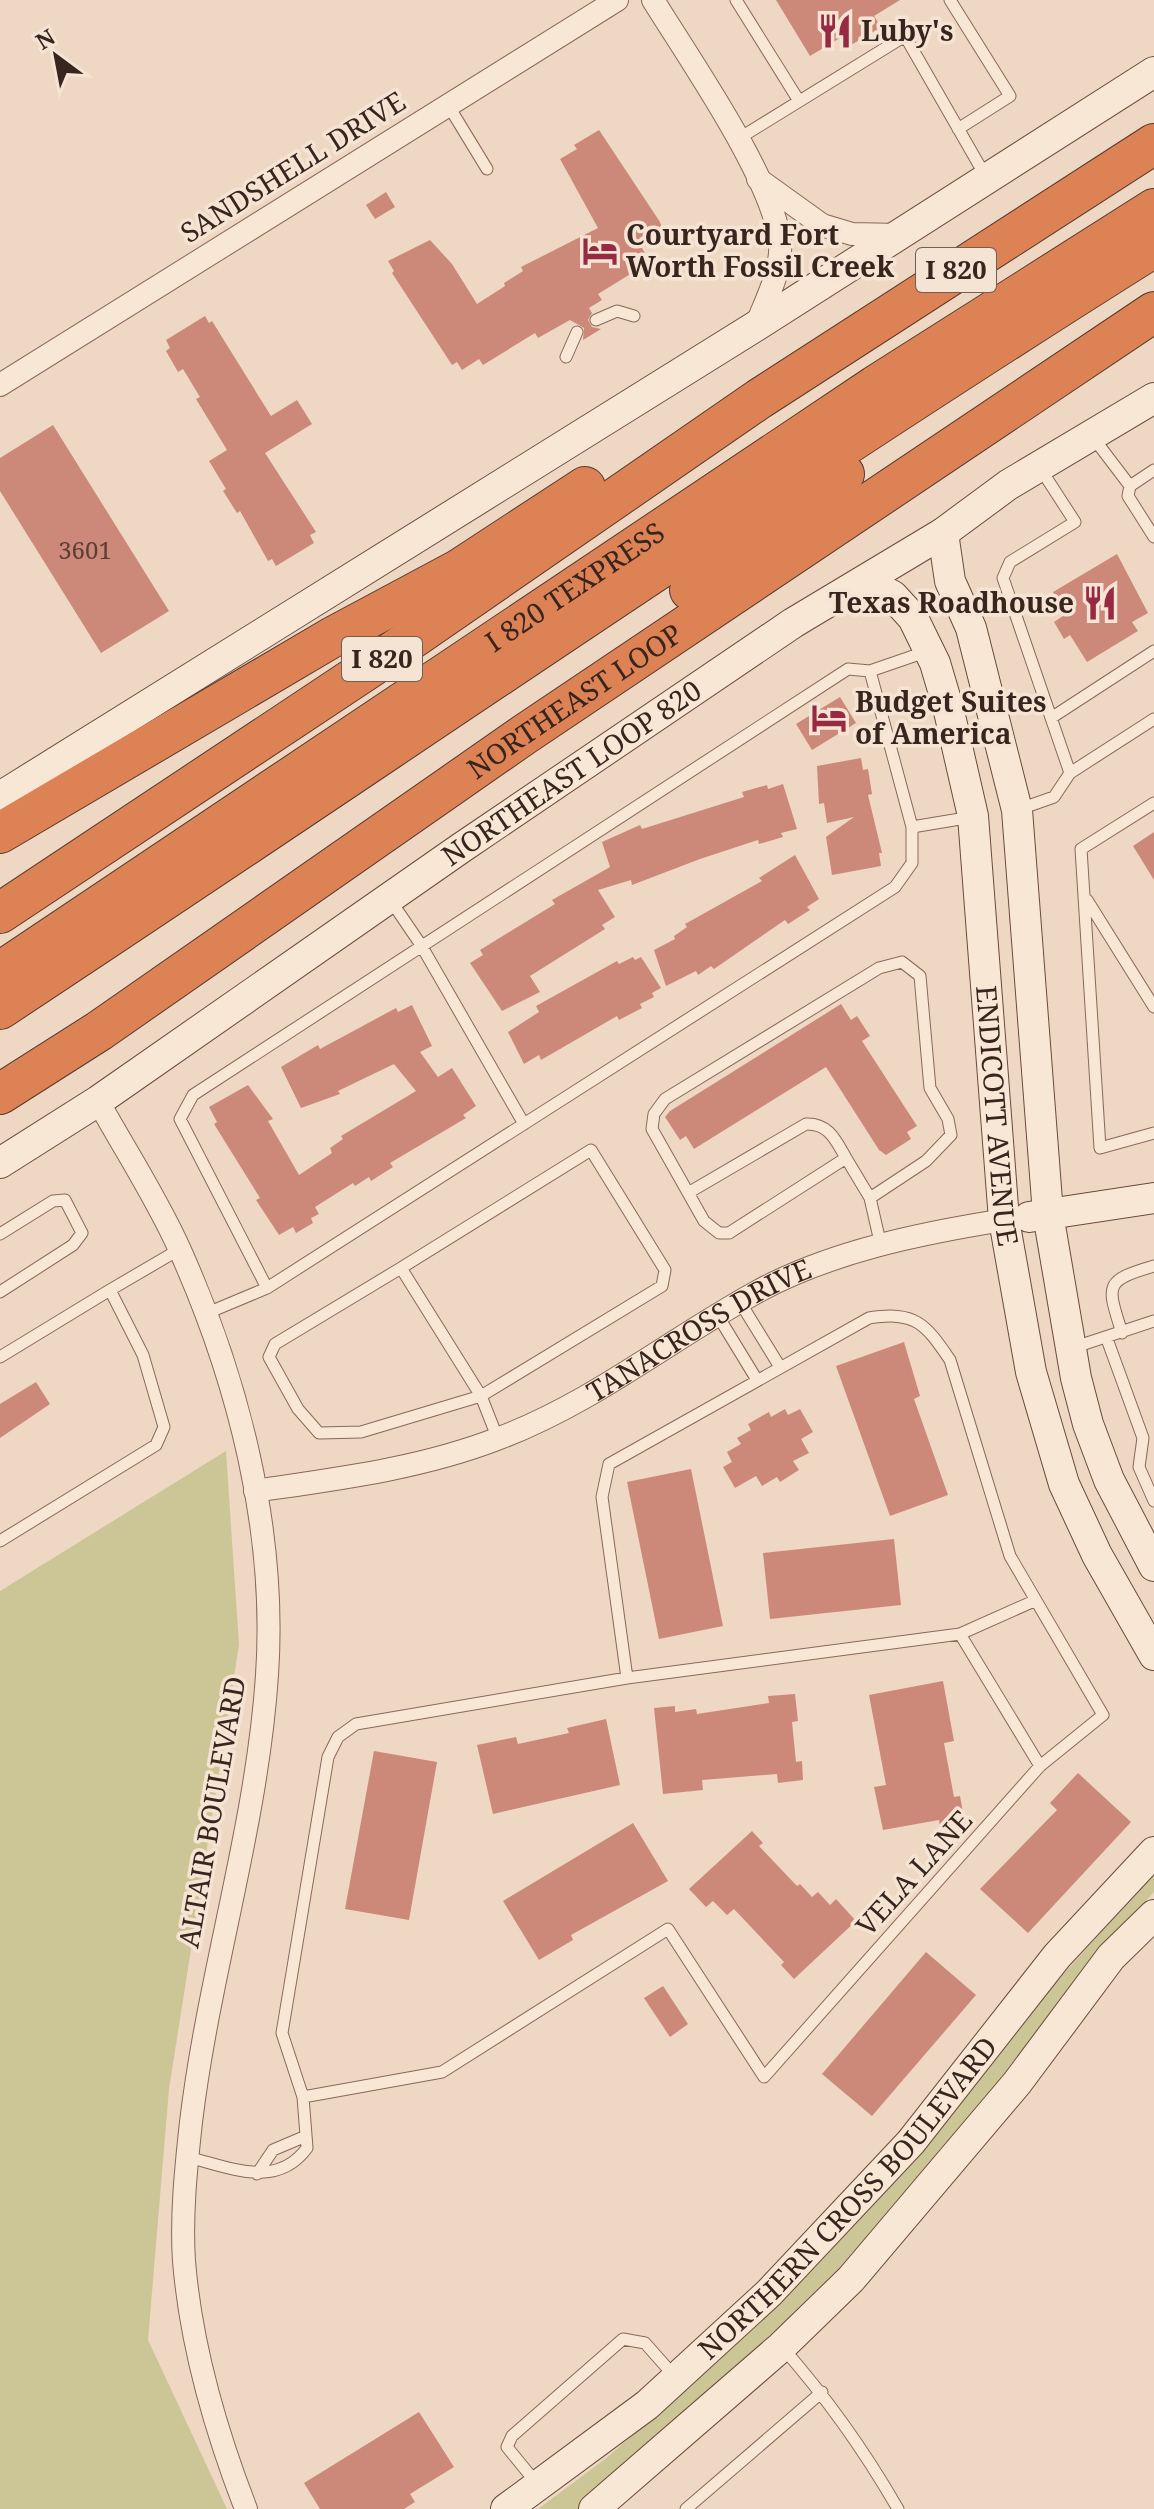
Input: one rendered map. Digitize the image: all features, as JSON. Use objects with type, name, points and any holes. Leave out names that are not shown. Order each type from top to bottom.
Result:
[{"type":"highway","name":"I 820","points":[[0,913],[378,662],[759,399],[1154,144]]},
{"type":"highway","name":"I 820 TEXPRESS","points":[[0,972],[875,386],[1154,209]]},
{"type":"highway","name":"I 820 TEXPRESS","points":[[0,1009],[983,354],[1154,247]]},
{"type":"highway","name":"NORTHEAST LOOP","points":[[0,1094],[99,1031],[525,734],[1154,312]]},
{"type":"highway","points":[[525,734],[591,665],[924,415],[983,354]]},
{"type":"highway","points":[[0,833],[331,638],[458,570],[671,429],[759,399]]},
{"type":"street","name":"SANDSHELL DRIVE","points":[[0,385],[617,0]]},
{"type":"street","points":[[653,0],[758,179],[780,245],[774,277],[756,326]]},
{"type":"street","points":[[0,797],[756,326],[1154,72]]},
{"type":"street","points":[[758,179],[822,225],[852,234],[900,235]]},
{"type":"street","name":"NORTHEAST LOOP 820","points":[[0,1163],[98,1101],[793,623],[943,533],[1040,466],[1154,398]]},
{"type":"street","name":"ENDICOTT AVENUE","points":[[943,533],[950,581],[971,628],[1017,810],[1048,1214],[1071,1349],[1088,1424],[1109,1480],[1154,1566]]},
{"type":"street","name":"ENDICOTT AVENUE","points":[[865,581],[893,596],[913,618],[929,651],[948,707],[973,816],[1004,1220],[1031,1372],[1064,1484],[1097,1555],[1154,1655]]},
{"type":"street","points":[[973,816],[1017,810]]},
{"type":"street","name":"ALTAIR BOULEVARD","points":[[98,1101],[149,1188],[180,1249],[228,1372],[263,1532],[267,1676],[252,1792],[199,2056],[187,2157],[184,2259],[196,2352],[228,2463],[246,2509]]},
{"type":"street","name":"TANACROSS DRIVE","points":[[255,1491],[411,1465],[498,1439],[612,1384],[740,1302],[794,1274],[916,1234],[1154,1198]]},
{"type":"street","name":"NORTHERN CROSS BOULEVARD","points":[[506,2509],[676,2379],[769,2293],[911,2142],[1057,1956],[1154,1852]]},
{"type":"street","name":"NORTHERN CROSS BOULEVARD","points":[[594,2509],[782,2346],[851,2279],[1017,2083],[1111,1957],[1154,1915]]},
{"type":"lane","points":[[736,0],[799,101]]},
{"type":"lane","points":[[950,0],[1010,96],[958,129]]},
{"type":"lane","points":[[737,139],[905,36],[987,179]]},
{"type":"lane","points":[[448,105],[487,169]]},
{"type":"lane","points":[[596,320],[617,311],[634,316]]},
{"type":"lane","points":[[566,357],[577,332]]},
{"type":"lane","points":[[1092,435],[1130,486]]},
{"type":"lane","points":[[1040,466],[1075,522],[1010,562],[1003,578],[1070,773]]},
{"type":"lane","points":[[1154,470],[1130,486],[1128,496],[1154,537]]},
{"type":"lane","points":[[267,1288],[180,1119],[193,1095],[848,669],[870,671],[929,651]]},
{"type":"lane","points":[[1051,718],[1154,651]]},
{"type":"lane","points":[[205,1314],[267,1288],[895,887],[912,863],[912,827],[870,671]]},
{"type":"lane","points":[[1017,810],[1054,797],[1070,773],[1154,719]]},
{"type":"lane","points":[[1154,803],[1081,849],[1100,1148],[1154,1133]]},
{"type":"lane","points":[[912,827],[973,816]]},
{"type":"lane","points":[[1084,896],[1154,1007]]},
{"type":"lane","points":[[389,898],[421,945],[524,1124]]},
{"type":"lane","points":[[846,1158],[729,1233],[719,1233],[704,1221],[652,1129],[654,1114],[665,1099],[879,968],[902,962],[920,976],[930,1088],[948,1119],[951,1135],[926,1161],[870,1198]]},
{"type":"lane","points":[[688,1193],[806,1124],[818,1123],[831,1132],[870,1198],[881,1246]]},
{"type":"lane","points":[[591,1150],[665,1270],[662,1286],[481,1396],[361,1432],[319,1433],[298,1409],[269,1357],[275,1344],[401,1268],[591,1150]]},
{"type":"lane","points":[[0,1234],[53,1201],[65,1200],[82,1233],[73,1245],[0,1292]]},
{"type":"lane","points":[[0,1357],[180,1249]]},
{"type":"lane","points":[[1122,1333],[1109,1293],[1113,1282],[1154,1266]]},
{"type":"lane","points":[[401,1268],[481,1396],[498,1439]]},
{"type":"lane","points":[[0,1541],[156,1445],[164,1427],[143,1355],[110,1290]]},
{"type":"lane","points":[[740,1302],[780,1367]]},
{"type":"lane","name":"VELA LANE","points":[[303,2097],[442,2072],[668,1929],[764,2077],[1040,1766],[1103,1715],[1010,1556],[950,1360],[932,1333],[915,1319],[896,1314],[869,1318],[609,1464],[602,1497],[627,1678]]},
{"type":"lane","points":[[718,1316],[757,1380]]},
{"type":"lane","points":[[1071,1349],[1154,1321]]},
{"type":"lane","points":[[1107,1339],[1143,1438],[1139,1467],[1154,1501]]},
{"type":"lane","points":[[187,2157],[257,2174],[281,2172],[297,2162],[307,2148],[303,2097],[282,2033],[328,1757],[338,1737],[356,1724],[627,1678],[960,1634],[1034,1601]]},
{"type":"lane","points":[[960,1634],[1040,1766]]},
{"type":"lane","points":[[257,2174],[273,2150],[306,2136]]},
{"type":"lane","points":[[539,2486],[507,2447],[512,2436],[623,2339],[645,2343],[676,2379]]},
{"type":"lane","points":[[782,2346],[822,2392],[864,2449],[898,2509]]},
{"type":"lane","points":[[686,2509],[822,2392]]},
{"type":"shaded area","points":[[226,1451],[239,1645],[169,2089],[148,2340],[227,2509],[0,2509],[0,1591]]},
{"type":"shaded area","points":[[1154,1874],[1154,1892],[1114,1936],[996,2094],[779,2337],[579,2509],[538,2509],[605,2459],[688,2388]]},
{"type":"building","name":"Luby's","points":[[776,0],[900,0],[874,16],[881,27],[851,45],[845,35],[810,56]]},
{"type":"building","name":"Courtyard Fort Worth Fossil Creek","points":[[599,130],[660,222],[664,234],[642,248],[650,262],[598,294],[602,300],[589,308],[592,313],[588,320],[592,327],[601,329],[583,340],[584,328],[570,320],[538,338],[535,333],[483,365],[479,359],[462,370],[457,362],[452,365],[392,273],[394,271],[388,261],[430,240],[452,264],[477,304],[523,271],[521,267],[598,228],[560,159],[577,149],[574,145]]},
{"type":"building","points":[[386,192],[395,207],[375,219],[366,205]]},
{"type":"building","points":[[205,316],[209,323],[212,321],[271,416],[297,400],[312,424],[265,453],[316,532],[310,535],[314,543],[276,566],[272,559],[268,561],[240,511],[237,513],[223,491],[226,489],[209,461],[227,450],[196,399],[200,397],[183,369],[178,372],[166,351],[170,348],[166,340]]},
{"type":"building","points":[[53,425],[169,611],[101,653],[0,491],[0,458]]},
{"type":"building","name":"Texas Roadhouse","points":[[1117,554],[1148,613],[1132,622],[1138,631],[1087,662],[1070,635],[1064,639],[1054,622],[1066,614],[1053,592]]},
{"type":"building","name":"Budget Suites of America","points":[[840,697],[856,723],[812,750],[796,724]]},
{"type":"building","points":[[861,758],[863,770],[868,769],[872,794],[868,795],[882,853],[879,853],[881,866],[832,875],[826,837],[854,817],[827,823],[824,803],[819,804],[817,766]]},
{"type":"building","points":[[783,784],[797,829],[781,833],[783,837],[759,844],[758,840],[632,885],[631,880],[598,890],[615,917],[602,925],[605,929],[530,976],[540,992],[502,1011],[470,963],[483,955],[480,950],[555,904],[552,900],[610,867],[602,842],[640,825],[642,829],[744,797],[742,792]]},
{"type":"building","points":[[1154,832],[1154,880],[1133,846]]},
{"type":"building","points":[[795,855],[819,899],[807,907],[810,910],[788,924],[785,920],[714,969],[711,966],[698,975],[696,971],[666,986],[654,950],[675,939],[674,936],[687,927],[685,924],[762,881],[759,878]]},
{"type":"building","points":[[633,957],[635,960],[641,957],[661,988],[652,993],[654,997],[640,1004],[642,1008],[619,1020],[617,1016],[541,1060],[539,1055],[524,1064],[508,1032],[539,1012],[536,1006],[617,961],[619,964]]},
{"type":"building","points":[[841,1004],[851,1020],[857,1016],[870,1036],[862,1041],[917,1126],[907,1132],[911,1139],[886,1155],[879,1150],[826,1067],[694,1149],[686,1136],[680,1140],[665,1117],[670,1111]]},
{"type":"building","points":[[412,1005],[432,1046],[420,1052],[438,1077],[452,1068],[476,1106],[463,1115],[466,1118],[390,1163],[393,1167],[371,1181],[369,1177],[355,1186],[353,1183],[315,1207],[319,1214],[311,1218],[313,1223],[296,1233],[293,1227],[279,1235],[214,1124],[217,1122],[209,1107],[248,1085],[273,1119],[268,1121],[299,1175],[332,1153],[330,1148],[343,1139],[341,1136],[416,1091],[394,1064],[338,1091],[340,1094],[301,1108],[281,1067],[318,1045],[320,1049],[396,1008],[398,1012]]},
{"type":"building","points":[[904,1342],[920,1396],[914,1399],[948,1495],[890,1516],[836,1366]]},
{"type":"building","points":[[36,1382],[50,1404],[0,1438],[0,1404]]},
{"type":"building","points":[[785,1409],[788,1415],[800,1409],[813,1432],[801,1439],[809,1453],[793,1461],[799,1470],[780,1482],[777,1477],[762,1486],[756,1476],[735,1488],[723,1467],[732,1462],[727,1452],[741,1444],[737,1438],[751,1430],[748,1424],[769,1412],[771,1417]]},
{"type":"building","points":[[691,1469],[723,1626],[659,1639],[627,1482]]},
{"type":"building","points":[[894,1539],[901,1605],[770,1619],[763,1553]]},
{"type":"building","points":[[943,1681],[954,1741],[944,1743],[954,1797],[960,1796],[965,1823],[940,1827],[939,1820],[883,1830],[874,1787],[886,1785],[869,1695]]},
{"type":"building","points":[[795,1694],[798,1721],[792,1722],[796,1762],[802,1761],[803,1780],[778,1783],[777,1774],[702,1780],[703,1790],[663,1794],[654,1708],[675,1706],[675,1712],[696,1709],[697,1714],[769,1703],[768,1696]]},
{"type":"building","points":[[606,1719],[620,1785],[493,1814],[477,1745],[516,1737],[518,1744],[569,1733],[567,1728]]},
{"type":"building","points":[[374,1751],[437,1762],[409,1920],[345,1909]]},
{"type":"building","points":[[1078,1773],[1131,1822],[1028,1933],[980,1889],[1057,1810],[1050,1803]]},
{"type":"building","points":[[633,1823],[668,1881],[571,1935],[573,1940],[539,1960],[503,1901]]},
{"type":"building","points":[[752,1831],[763,1843],[759,1846],[797,1886],[800,1884],[812,1897],[818,1892],[830,1905],[836,1899],[856,1921],[794,1979],[781,1965],[784,1962],[734,1909],[727,1915],[713,1901],[706,1907],[689,1889]]},
{"type":"building","points":[[926,1952],[976,1995],[872,2116],[822,2074]]},
{"type":"building","points":[[663,1986],[688,2024],[670,2037],[644,1998]]},
{"type":"building","points":[[419,2412],[454,2467],[410,2494],[415,2502],[404,2509],[320,2509],[304,2483]]},
{"type":"place","name":"Luby's","points":[[835,31]]},
{"type":"place","name":"Courtyard Fort Worth Fossil Creek","points":[[600,251]]},
{"type":"place","name":"Texas Roadhouse","points":[[1100,603]]},
{"type":"place","name":"Budget Suites of America","points":[[829,718]]}]
